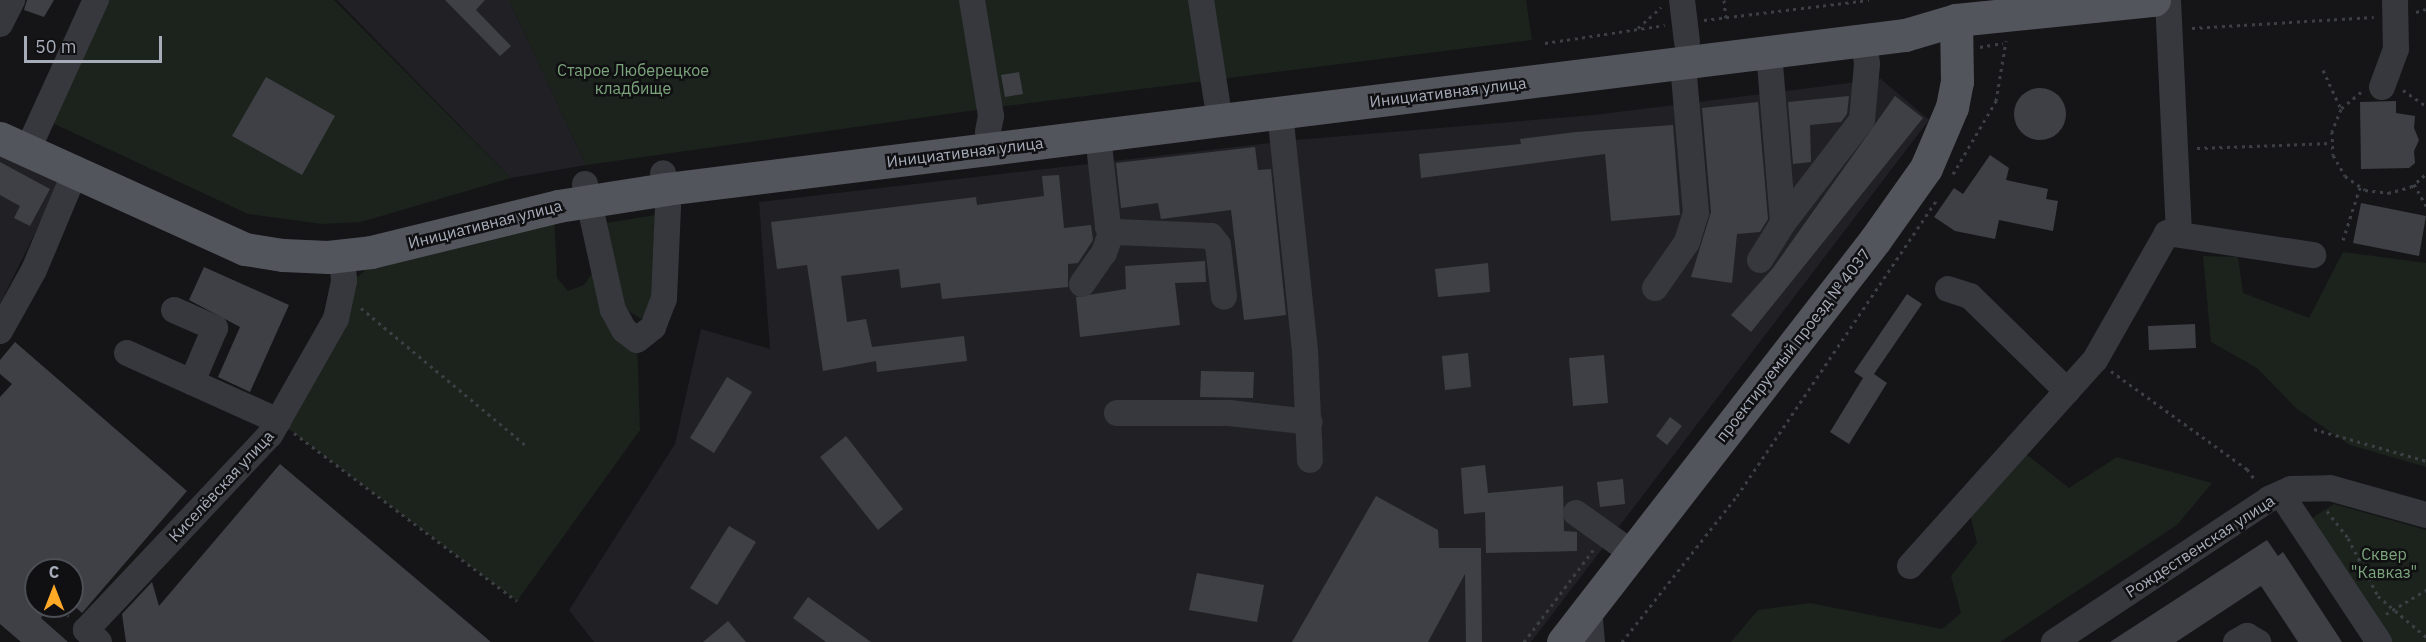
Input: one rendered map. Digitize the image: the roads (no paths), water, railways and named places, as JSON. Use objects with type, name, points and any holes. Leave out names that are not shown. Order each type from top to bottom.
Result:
[{"type":"main road","name":"Инициативная улица","points":[[0,123],[208,215],[285,235],[367,232],[587,192],[988,132],[1217,102],[1685,53],[1769,52],[1905,35],[1956,20],[2154,0]]},
{"type":"main road","name":"Инициативная улица","points":[[665,181],[1098,136],[1280,113],[1685,53],[1902,15],[1956,20]]},
{"type":"main road","name":"проектируемый проезд № 4037","points":[[1563,642],[1875,240],[1926,168],[1953,107],[1957,82],[1956,20]]},
{"type":"main road","name":"Инициативная улица","points":[[0,138],[245,249],[283,255],[342,255],[371,252],[587,192]]},
{"type":"street","points":[[0,24],[12,0]]},
{"type":"street","points":[[33,138],[96,0]]},
{"type":"street","points":[[972,0],[991,116],[988,132]]},
{"type":"street","points":[[1202,0],[1217,102]]},
{"type":"street","points":[[2168,0],[2177,148],[2179,232]]},
{"type":"street","points":[[1655,288],[1688,242],[1696,213],[1685,53],[1672,3]]},
{"type":"street","points":[[2382,87],[2396,49],[2396,8]]},
{"type":"street","points":[[1761,260],[1784,223],[1862,120],[1866,64],[1864,40]]},
{"type":"street","points":[[1769,52],[1784,223]]},
{"type":"street","points":[[1280,113],[1310,422],[1310,460]]},
{"type":"street","points":[[1098,136],[1108,227],[1112,230],[1211,237],[1218,245],[1224,297]]},
{"type":"street","points":[[0,331],[34,270],[75,172]]},
{"type":"street","points":[[587,192],[613,310],[624,330],[637,340],[653,327],[663,306],[665,181]]},
{"type":"street","points":[[1082,284],[1104,253],[1112,230]]},
{"type":"street","points":[[1910,566],[2095,360],[2167,233],[2179,232],[2313,255]]},
{"type":"street","name":"Киселёвская улица","points":[[93,636],[270,435],[336,319],[342,292],[342,255]]},
{"type":"street","points":[[1948,289],[1970,297],[2067,391]]},
{"type":"street","points":[[174,310],[215,328],[192,382]]},
{"type":"street","points":[[127,352],[279,421]]},
{"type":"street","points":[[1117,413],[1229,413],[1310,422]]},
{"type":"street","name":"Рождественская улица","points":[[2054,642],[2275,497],[2303,486],[2330,488],[2426,514]]},
{"type":"street","points":[[2275,497],[2379,642]]},
{"type":"street","points":[[1576,513],[1632,553]]},
{"type":"street","points":[[1589,608],[1592,642]]},
{"type":"street","points":[[2236,642],[2247,636],[2258,642]]},
{"type":"park label","name":"Старое Люберецкое кладбище","points":[[633,79]]},
{"type":"park label","name":"Сквер \"Кавказ\"","points":[[2384,563]]}]
